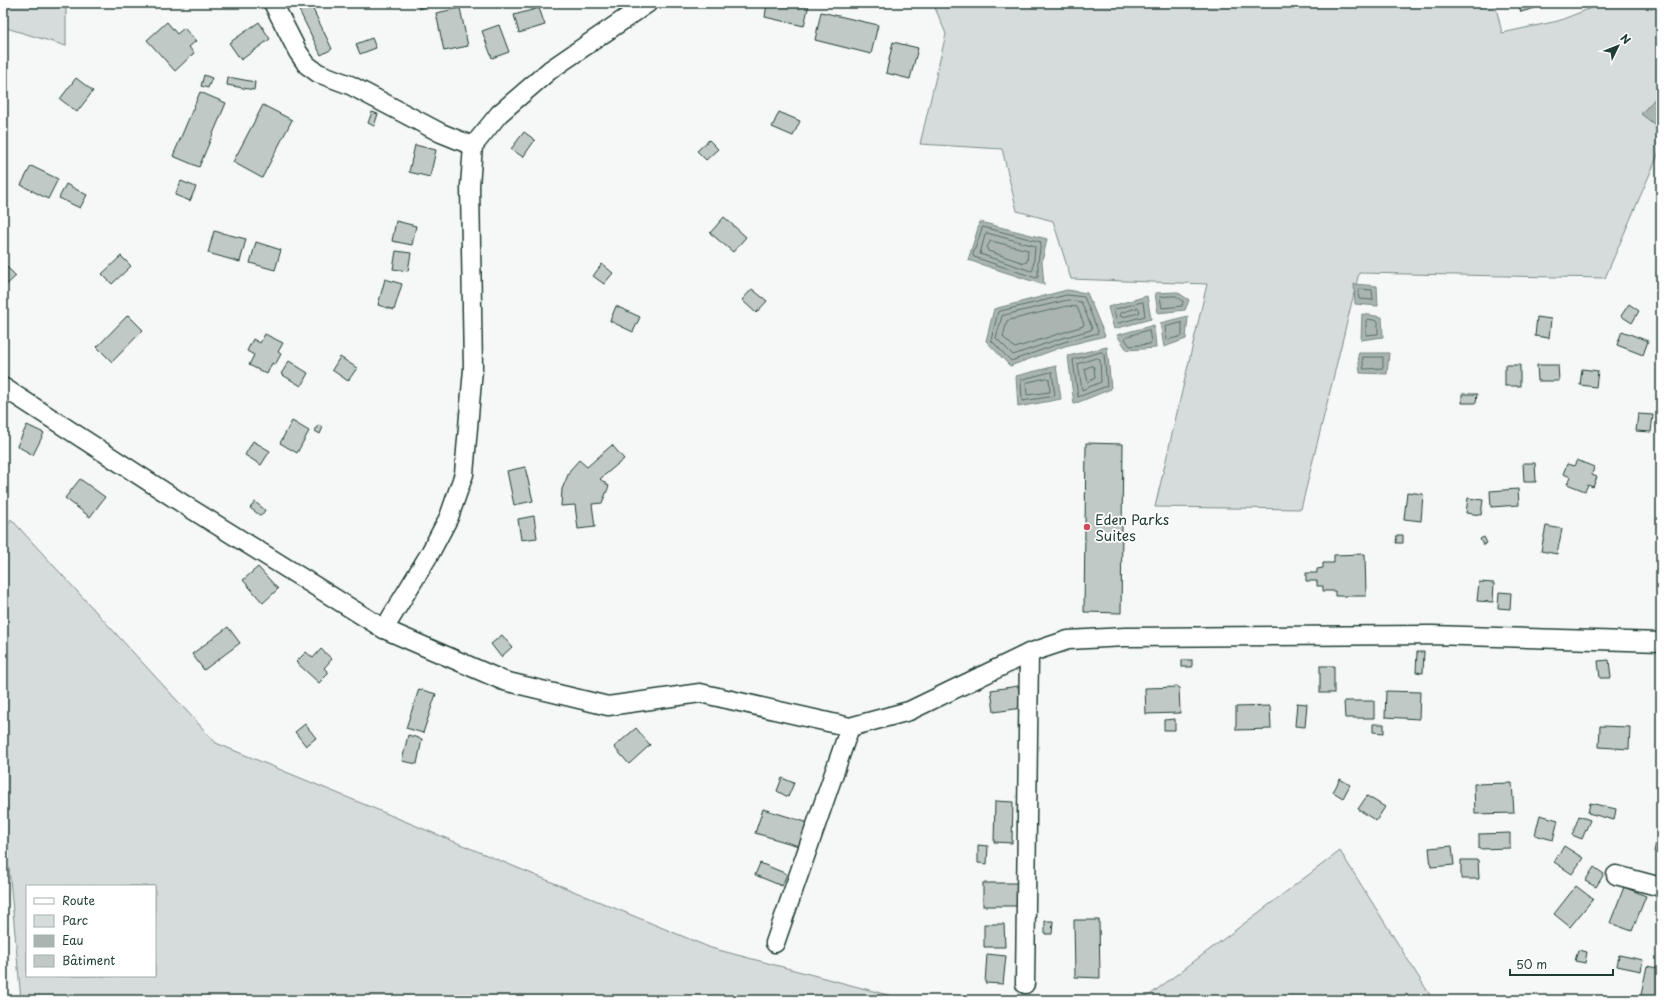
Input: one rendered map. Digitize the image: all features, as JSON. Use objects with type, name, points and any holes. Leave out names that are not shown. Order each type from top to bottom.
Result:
[{"type":"street","points":[[273,3],[298,52],[307,65],[318,73],[350,84],[441,133],[473,146]]},
{"type":"street","points":[[384,629],[429,555],[449,517],[464,474],[473,369],[470,194],[473,146],[499,114],[550,70],[648,3]]},
{"type":"street","points":[[3,387],[194,511],[384,629],[504,681],[608,706],[700,693],[850,727],[909,711],[1029,653],[1068,640],[1125,637],[1431,634],[1661,642]]},
{"type":"street","points":[[1025,984],[1029,653]]},
{"type":"street","points":[[775,943],[850,727]]},
{"type":"street","points":[[1616,875],[1661,887]]},
{"type":"green space","points":[[3,3],[66,3],[66,46],[3,27]]},
{"type":"green space","points":[[933,3],[1495,3],[1502,33],[1558,21],[1604,3],[1661,3],[1661,92],[1641,114],[1661,129],[1661,148],[1605,278],[1359,273],[1301,509],[1155,507],[1207,284],[1071,279],[1053,221],[1017,211],[1002,149],[920,144],[946,34]]},
{"type":"green space","points":[[11,519],[216,743],[711,948],[907,1000],[21,1000],[9,868],[3,861],[3,533]]},
{"type":"green space","points":[[1340,851],[1433,1000],[1143,1000]]},
{"type":"water","points":[[1661,92],[1661,129],[1641,114]]},
{"type":"water","points":[[980,222],[1047,239],[1042,262],[1044,285],[968,260]]},
{"type":"water","points":[[1354,284],[1377,286],[1378,306],[1355,304]]},
{"type":"water","points":[[1067,290],[1087,293],[1105,336],[1065,346],[1010,366],[986,341],[994,309]]},
{"type":"water","points":[[1177,292],[1189,300],[1185,310],[1158,313],[1155,293]]},
{"type":"water","points":[[1147,296],[1151,319],[1114,329],[1108,307]]},
{"type":"water","points":[[1362,314],[1382,317],[1383,337],[1361,340]]},
{"type":"water","points":[[1188,316],[1186,339],[1164,347],[1160,323]]},
{"type":"water","points":[[1154,325],[1156,348],[1127,350],[1117,335]]},
{"type":"water","points":[[1107,347],[1111,389],[1074,404],[1068,356]]},
{"type":"water","points":[[1358,353],[1389,353],[1387,374],[1360,373]]},
{"type":"water","points":[[1056,366],[1061,399],[1018,407],[1016,376]]},
{"type":"building","points":[[310,3],[332,49],[321,55],[298,8]]},
{"type":"building","points":[[418,3],[424,3],[425,7],[419,9]]},
{"type":"building","points":[[767,3],[809,4],[804,26],[765,17]]},
{"type":"building","points":[[1518,3],[1533,3],[1535,8],[1521,12]]},
{"type":"building","points":[[460,8],[468,46],[444,51],[436,13]]},
{"type":"building","points":[[539,8],[545,25],[519,33],[514,15]]},
{"type":"building","points":[[821,12],[878,25],[871,54],[815,40]]},
{"type":"building","points":[[167,22],[177,34],[184,28],[196,41],[189,47],[194,53],[175,71],[147,40]]},
{"type":"building","points":[[259,22],[270,39],[241,60],[229,43]]},
{"type":"building","points":[[499,25],[509,52],[492,58],[482,31]]},
{"type":"building","points":[[372,38],[376,48],[360,54],[356,44]]},
{"type":"building","points":[[893,42],[918,48],[910,79],[886,73]]},
{"type":"building","points":[[204,75],[212,78],[208,88],[201,86]]},
{"type":"building","points":[[228,77],[255,82],[254,90],[227,85]]},
{"type":"building","points":[[76,78],[93,91],[77,112],[60,99]]},
{"type":"building","points":[[200,92],[226,103],[199,167],[173,156]]},
{"type":"building","points":[[263,105],[292,120],[262,178],[233,162]]},
{"type":"building","points":[[372,112],[378,114],[374,126],[368,123]]},
{"type":"building","points":[[779,112],[800,121],[793,136],[772,127]]},
{"type":"building","points":[[524,132],[535,140],[523,157],[511,149]]},
{"type":"building","points":[[709,140],[718,149],[706,160],[697,151]]},
{"type":"building","points":[[415,145],[436,150],[430,177],[409,172]]},
{"type":"building","points":[[31,166],[58,179],[48,199],[21,185]]},
{"type":"building","points":[[181,181],[196,187],[190,201],[175,195]]},
{"type":"building","points":[[66,184],[87,195],[80,208],[59,198]]},
{"type":"building","points":[[724,217],[746,237],[733,252],[710,233]]},
{"type":"building","points":[[396,221],[416,226],[412,245],[392,241]]},
{"type":"building","points":[[214,231],[246,239],[240,262],[208,253]]},
{"type":"building","points":[[256,242],[281,250],[275,270],[250,263]]},
{"type":"building","points":[[396,251],[411,253],[408,271],[393,269]]},
{"type":"building","points":[[121,256],[131,266],[112,284],[102,274]]},
{"type":"building","points":[[3,263],[16,276],[3,288]]},
{"type":"building","points":[[602,264],[613,273],[604,284],[593,276]]},
{"type":"building","points":[[385,279],[402,284],[394,310],[378,305]]},
{"type":"building","points":[[752,289],[767,301],[756,313],[742,300]]},
{"type":"building","points":[[1629,304],[1639,311],[1632,323],[1621,316]]},
{"type":"building","points":[[616,306],[640,317],[633,332],[610,321]]},
{"type":"building","points":[[128,315],[143,330],[112,362],[97,347]]},
{"type":"building","points":[[1537,317],[1551,319],[1549,338],[1535,336]]},
{"type":"building","points":[[1622,331],[1648,341],[1643,355],[1617,345]]},
{"type":"building","points":[[265,334],[283,343],[278,352],[281,354],[275,365],[272,363],[267,374],[249,365],[254,355],[247,351],[253,339],[260,343]]},
{"type":"building","points":[[340,357],[357,368],[348,381],[332,370]]},
{"type":"building","points":[[289,361],[308,373],[301,386],[281,374]]},
{"type":"building","points":[[1505,365],[1520,365],[1520,386],[1505,386]]},
{"type":"building","points":[[1537,365],[1558,365],[1559,381],[1538,381]]},
{"type":"building","points":[[1582,369],[1598,371],[1596,387],[1580,385]]},
{"type":"building","points":[[1462,394],[1477,394],[1476,403],[1462,403]]},
{"type":"building","points":[[1638,414],[1653,415],[1651,432],[1636,431]]},
{"type":"building","points":[[292,421],[309,431],[297,453],[280,443]]},
{"type":"building","points":[[27,425],[44,433],[33,455],[17,446]]},
{"type":"building","points":[[318,425],[323,427],[320,434],[315,431]]},
{"type":"building","points":[[253,441],[270,451],[261,465],[245,455]]},
{"type":"building","points":[[1086,443],[1123,444],[1121,613],[1084,612]]},
{"type":"building","points":[[612,445],[624,459],[600,479],[609,486],[602,503],[592,504],[595,527],[578,529],[575,505],[561,506],[562,489],[570,470],[579,460],[587,467]]},
{"type":"building","points":[[1577,460],[1594,467],[1592,475],[1597,477],[1593,487],[1588,485],[1585,491],[1567,484],[1571,477],[1563,474],[1567,464],[1574,466]]},
{"type":"building","points":[[1523,463],[1535,463],[1536,482],[1524,482]]},
{"type":"building","points":[[525,467],[533,501],[514,505],[507,471]]},
{"type":"building","points":[[80,479],[105,497],[90,517],[65,498]]},
{"type":"building","points":[[1518,489],[1519,505],[1491,507],[1490,491]]},
{"type":"building","points":[[1407,492],[1423,494],[1421,521],[1404,519]]},
{"type":"building","points":[[1468,498],[1483,500],[1481,515],[1466,513]]},
{"type":"building","points":[[255,502],[265,510],[261,516],[250,508]]},
{"type":"building","points":[[534,516],[537,538],[521,540],[518,519]]},
{"type":"building","points":[[1546,526],[1562,529],[1557,554],[1541,551]]},
{"type":"building","points":[[1397,535],[1403,535],[1403,543],[1396,543]]},
{"type":"building","points":[[1484,537],[1487,543],[1483,545],[1480,539]]},
{"type":"building","points":[[1365,554],[1366,596],[1335,596],[1335,591],[1323,591],[1323,586],[1317,586],[1317,581],[1306,581],[1306,573],[1317,573],[1317,569],[1323,568],[1323,563],[1334,563],[1334,555]]},
{"type":"building","points":[[258,567],[278,589],[263,603],[243,580]]},
{"type":"building","points":[[1479,582],[1494,583],[1493,602],[1477,601]]},
{"type":"building","points":[[1499,592],[1511,593],[1510,609],[1498,608]]},
{"type":"building","points":[[228,627],[240,643],[204,670],[192,654]]},
{"type":"building","points":[[502,635],[512,647],[501,657],[491,644]]},
{"type":"building","points":[[321,649],[332,659],[324,668],[329,673],[319,683],[296,662],[306,652],[313,658]]},
{"type":"building","points":[[1417,652],[1424,652],[1423,673],[1416,672]]},
{"type":"building","points":[[1182,660],[1192,660],[1192,667],[1182,667]]},
{"type":"building","points":[[1609,660],[1611,678],[1600,678],[1598,661]]},
{"type":"building","points":[[1320,666],[1334,666],[1334,693],[1320,693]]},
{"type":"building","points":[[1018,686],[1022,708],[994,712],[991,690]]},
{"type":"building","points":[[1179,687],[1180,713],[1146,714],[1145,688]]},
{"type":"building","points":[[419,689],[436,694],[423,733],[406,728]]},
{"type":"building","points":[[1386,691],[1420,692],[1419,719],[1385,717]]},
{"type":"building","points":[[1344,701],[1374,701],[1374,718],[1345,718]]},
{"type":"building","points":[[1297,703],[1307,704],[1305,727],[1295,726]]},
{"type":"building","points":[[1270,706],[1271,729],[1236,730],[1236,707]]},
{"type":"building","points":[[1175,719],[1175,730],[1164,730],[1164,720]]},
{"type":"building","points":[[305,724],[316,738],[306,746],[295,732]]},
{"type":"building","points":[[1373,724],[1384,724],[1384,733],[1373,732]]},
{"type":"building","points":[[1600,726],[1630,727],[1629,749],[1599,747]]},
{"type":"building","points":[[636,728],[650,745],[629,764],[614,747]]},
{"type":"building","points":[[408,735],[422,739],[417,764],[402,761]]},
{"type":"building","points":[[782,778],[794,783],[788,797],[777,791]]},
{"type":"building","points":[[1340,779],[1350,785],[1343,798],[1333,792]]},
{"type":"building","points":[[1512,783],[1514,813],[1475,814],[1474,784]]},
{"type":"building","points":[[1367,796],[1385,807],[1376,821],[1358,809]]},
{"type":"building","points":[[995,801],[1013,802],[1012,843],[994,842]]},
{"type":"building","points":[[1590,803],[1616,809],[1614,820],[1588,813]]},
{"type":"building","points":[[763,809],[809,823],[802,847],[755,833]]},
{"type":"building","points":[[1540,815],[1558,820],[1553,840],[1535,835]]},
{"type":"building","points":[[1579,816],[1590,820],[1582,839],[1572,835]]},
{"type":"building","points":[[1661,825],[1661,854],[1654,852]]},
{"type":"building","points":[[1510,833],[1510,848],[1479,849],[1479,834]]},
{"type":"building","points":[[978,845],[988,846],[987,864],[978,863]]},
{"type":"building","points":[[1452,846],[1454,865],[1431,867],[1429,848]]},
{"type":"building","points":[[1564,846],[1583,858],[1572,874],[1554,862]]},
{"type":"building","points":[[1461,860],[1478,860],[1479,879],[1461,879]]},
{"type":"building","points":[[760,863],[787,874],[782,886],[755,875]]},
{"type":"building","points":[[1594,867],[1604,874],[1596,887],[1585,881]]},
{"type":"building","points":[[983,883],[1017,883],[1017,906],[983,906]]},
{"type":"building","points":[[1576,886],[1593,899],[1570,927],[1554,914]]},
{"type":"building","points":[[1624,887],[1646,896],[1632,931],[1610,923]]},
{"type":"building","points":[[1074,920],[1099,920],[1100,978],[1075,977]]},
{"type":"building","points":[[1045,921],[1053,921],[1052,934],[1045,934]]},
{"type":"building","points":[[984,924],[1004,924],[1005,947],[984,947]]},
{"type":"building","points":[[1578,950],[1587,952],[1585,963],[1575,961]]},
{"type":"building","points":[[987,954],[1006,956],[1003,984],[985,983]]},
{"type":"building","points":[[1619,955],[1643,960],[1641,971],[1617,966]]},
{"type":"building","points":[[1647,966],[1661,969],[1661,1000],[1640,1000]]},
{"type":"place","name":"Eden Parks Suites","points":[[1087,527]]}]
